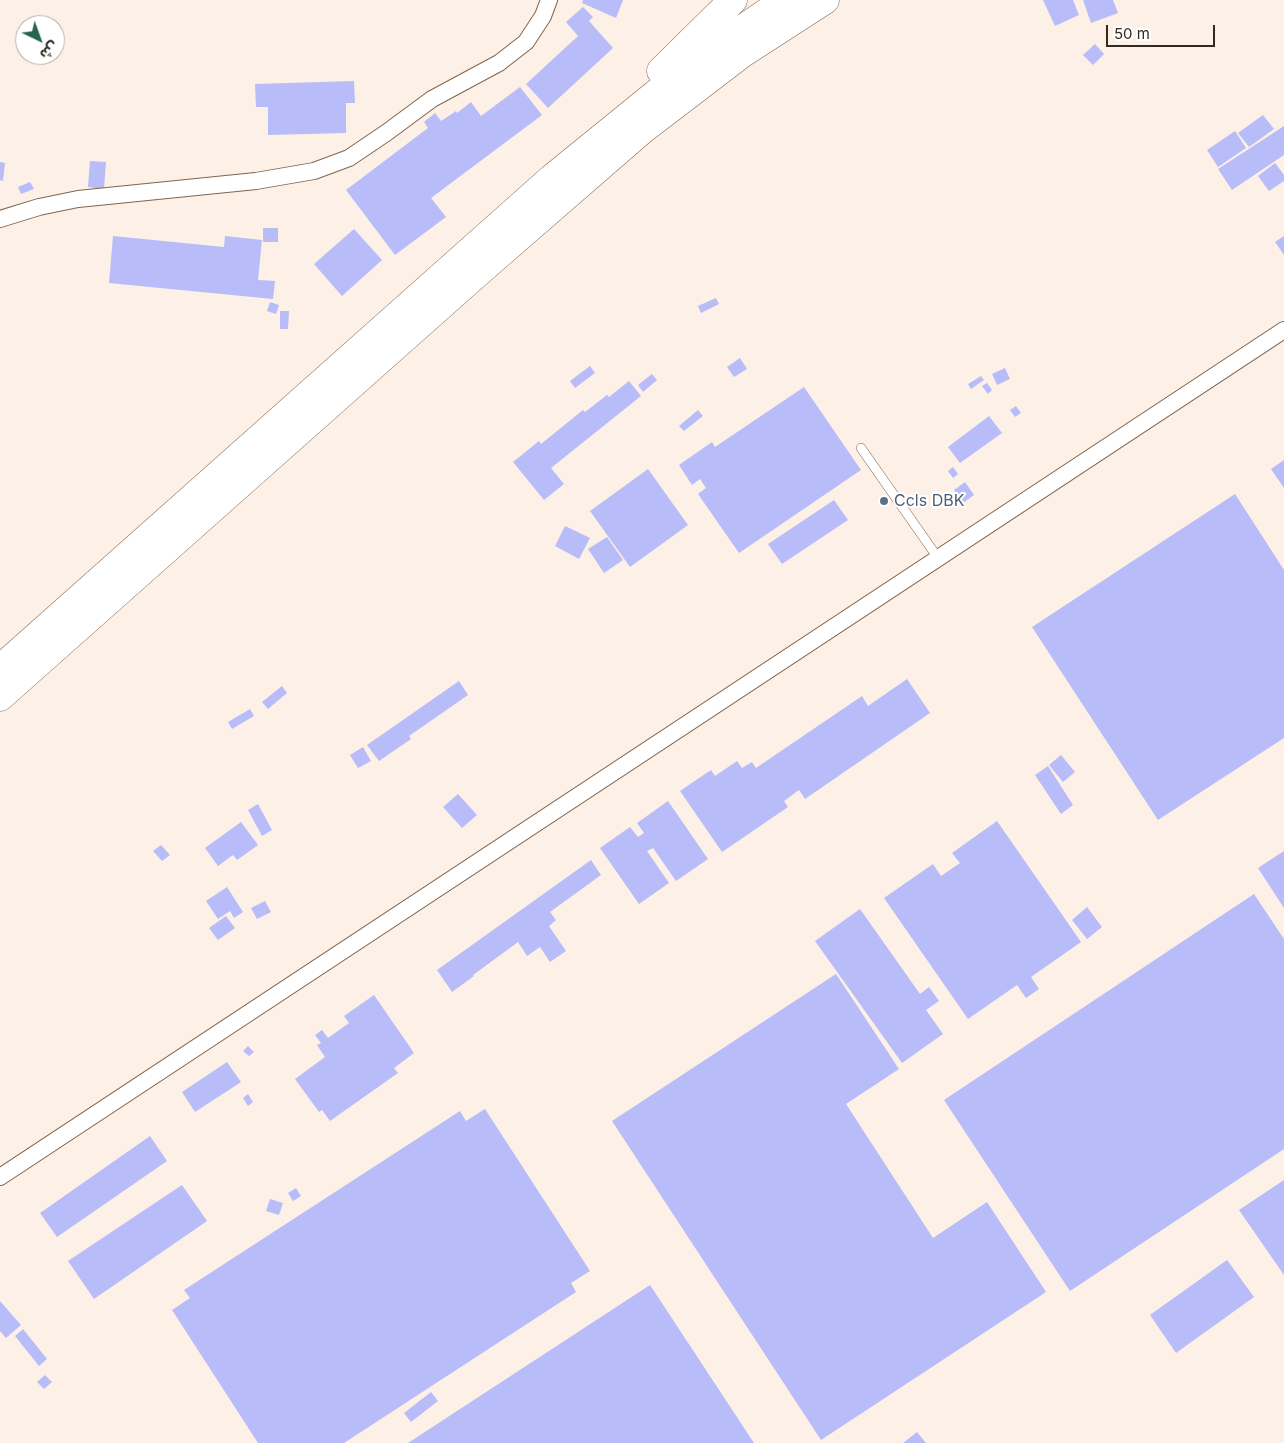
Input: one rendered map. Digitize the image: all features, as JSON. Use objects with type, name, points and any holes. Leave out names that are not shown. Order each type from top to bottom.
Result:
[{"type":"highway","points":[[604,137],[614,121],[637,94],[733,0]]},
{"type":"highway","points":[[0,669],[552,178],[705,55],[785,0]]},
{"type":"highway","points":[[0,697],[474,276],[641,131],[743,53],[825,0]]},
{"type":"street","points":[[0,219],[39,207],[78,199],[256,181],[314,171],[350,158],[432,99],[499,63],[526,42],[544,16],[549,0]]},
{"type":"street","points":[[0,1177],[1284,330]]},
{"type":"lane","points":[[861,448],[938,558]]},
{"type":"building","points":[[583,0],[623,0],[616,18],[582,3]]},
{"type":"building","points":[[1043,0],[1073,0],[1079,15],[1055,26]]},
{"type":"building","points":[[1083,0],[1113,0],[1118,13],[1091,23]]},
{"type":"building","points":[[583,7],[593,17],[589,21],[613,48],[548,108],[526,84],[578,36],[566,22]]},
{"type":"building","points":[[1095,44],[1104,54],[1093,65],[1083,55]]},
{"type":"building","points":[[354,81],[355,103],[346,103],[346,133],[268,135],[268,107],[256,107],[255,84]]},
{"type":"building","points":[[520,87],[542,115],[431,198],[446,217],[395,255],[346,190],[428,128],[424,122],[435,113],[441,121],[456,111],[457,113],[471,102],[481,116]]},
{"type":"building","points":[[1263,115],[1274,129],[1249,147],[1238,133]]},
{"type":"building","points":[[1284,126],[1284,155],[1232,190],[1218,169]]},
{"type":"building","points":[[1235,131],[1246,148],[1218,167],[1207,150]]},
{"type":"building","points":[[90,161],[106,162],[104,189],[88,187]]},
{"type":"building","points":[[0,162],[5,163],[3,181],[0,180]]},
{"type":"building","points":[[1275,163],[1284,175],[1284,181],[1269,191],[1258,176]]},
{"type":"building","points":[[30,182],[34,189],[21,194],[18,187]]},
{"type":"building","points":[[263,228],[278,228],[278,242],[263,242]]},
{"type":"building","points":[[354,229],[382,260],[342,296],[314,264]]},
{"type":"building","points":[[113,236],[224,247],[225,236],[262,240],[258,280],[275,281],[273,299],[109,283]]},
{"type":"building","points":[[1284,236],[1284,255],[1275,242]]},
{"type":"building","points":[[716,298],[719,304],[701,313],[698,306]]},
{"type":"building","points":[[270,302],[279,305],[276,314],[267,311]]},
{"type":"building","points":[[280,311],[289,311],[288,329],[280,329]]},
{"type":"building","points":[[740,358],[747,369],[734,377],[727,367]]},
{"type":"building","points":[[590,366],[595,373],[575,388],[570,381]]},
{"type":"building","points":[[1005,368],[1010,379],[997,385],[992,374]]},
{"type":"building","points":[[652,374],[657,380],[643,392],[638,385]]},
{"type":"building","points":[[981,376],[984,380],[971,389],[968,384]]},
{"type":"building","points":[[629,381],[641,396],[551,468],[564,484],[544,500],[513,462],[539,441],[541,444],[583,410],[585,412],[607,395],[609,397]]},
{"type":"building","points":[[987,383],[992,390],[988,394],[982,386]]},
{"type":"building","points":[[804,387],[861,470],[739,553],[698,494],[706,488],[700,479],[692,485],[679,465],[712,442],[715,447]]},
{"type":"building","points":[[1016,406],[1021,413],[1015,417],[1010,410]]},
{"type":"building","points":[[698,410],[703,416],[684,431],[679,426]]},
{"type":"building","points":[[989,416],[1002,433],[960,463],[948,447]]},
{"type":"building","points":[[1284,460],[1284,488],[1271,469]]},
{"type":"building","points":[[953,467],[958,474],[953,478],[948,471]]},
{"type":"building","points":[[648,469],[688,525],[630,567],[590,511]]},
{"type":"building","points":[[965,482],[974,495],[963,503],[954,490]]},
{"type":"building","points":[[1235,494],[1284,570],[1284,738],[1158,820],[1032,627]]},
{"type":"building","points":[[834,500],[848,520],[782,564],[768,544]]},
{"type":"building","points":[[565,526],[590,538],[579,559],[555,546]]},
{"type":"building","points":[[607,537],[623,560],[604,573],[588,549]]},
{"type":"building","points":[[907,679],[930,713],[805,799],[799,790],[784,801],[788,807],[722,852],[680,791],[711,770],[715,776],[737,761],[742,768],[752,762],[756,768],[862,696],[868,706]]},
{"type":"building","points":[[459,681],[468,695],[409,736],[411,739],[379,761],[367,745]]},
{"type":"building","points":[[282,686],[287,693],[268,709],[262,702]]},
{"type":"building","points":[[250,709],[254,716],[232,729],[228,722]]},
{"type":"building","points":[[363,747],[371,761],[358,768],[350,755]]},
{"type":"building","points":[[1061,755],[1075,772],[1063,782],[1049,765]]},
{"type":"building","points":[[1048,766],[1073,805],[1061,814],[1035,775]]},
{"type":"building","points":[[458,794],[477,815],[462,828],[443,807]]},
{"type":"building","points":[[668,801],[708,859],[676,881],[653,848],[647,851],[669,883],[639,904],[600,848],[630,827],[638,837],[644,833],[637,823]]},
{"type":"building","points":[[258,804],[272,830],[262,836],[248,810]]},
{"type":"building","points":[[997,821],[1081,942],[1031,977],[1039,989],[1026,998],[1017,985],[968,1019],[884,898],[933,864],[941,876],[960,863],[952,853]]},
{"type":"building","points":[[241,822],[258,845],[237,860],[233,855],[218,866],[205,848]]},
{"type":"building","points":[[161,845],[170,855],[162,861],[153,851]]},
{"type":"building","points":[[1284,851],[1284,908],[1258,868]]},
{"type":"building","points":[[591,860],[601,875],[550,912],[556,920],[549,926],[566,951],[550,962],[540,947],[527,956],[518,942],[452,992],[437,970]]},
{"type":"building","points":[[227,887],[243,912],[234,918],[230,911],[218,919],[206,901]]},
{"type":"building","points":[[1254,894],[1284,939],[1284,1149],[1070,1291],[944,1100]]},
{"type":"building","points":[[265,901],[271,912],[257,919],[251,908]]},
{"type":"building","points":[[1087,907],[1102,927],[1087,939],[1072,920]]},
{"type":"building","points":[[860,909],[920,994],[929,987],[939,1001],[926,1010],[943,1034],[902,1063],[815,941]]},
{"type":"building","points":[[226,916],[235,928],[218,940],[209,928]]},
{"type":"building","points":[[836,974],[899,1069],[846,1104],[933,1238],[987,1202],[1046,1292],[821,1440],[612,1121]]},
{"type":"building","points":[[374,995],[414,1053],[394,1068],[398,1073],[330,1121],[322,1110],[319,1112],[295,1079],[325,1057],[317,1045],[321,1043],[315,1035],[322,1030],[328,1038],[349,1023],[344,1016]]},
{"type":"building","points":[[248,1046],[254,1052],[249,1056],[243,1051]]},
{"type":"building","points":[[227,1062],[241,1082],[195,1112],[182,1092]]},
{"type":"building","points":[[248,1094],[253,1102],[248,1106],[243,1098]]},
{"type":"building","points":[[485,1109],[590,1271],[571,1283],[576,1292],[344,1443],[258,1443],[172,1310],[190,1298],[184,1290],[460,1111],[466,1121]]},
{"type":"building","points":[[150,1136],[167,1161],[57,1237],[40,1213]]},
{"type":"building","points":[[1284,1180],[1284,1275],[1239,1210]]},
{"type":"building","points":[[182,1185],[207,1221],[94,1299],[68,1261]]},
{"type":"building","points":[[296,1188],[301,1196],[293,1201],[288,1193]]},
{"type":"building","points":[[270,1199],[283,1203],[279,1215],[266,1211]]},
{"type":"building","points":[[1227,1260],[1254,1297],[1176,1353],[1150,1315]]},
{"type":"building","points":[[650,1285],[754,1443],[408,1443]]},
{"type":"building","points":[[0,1301],[21,1325],[6,1338],[0,1331]]},
{"type":"building","points":[[23,1329],[47,1359],[39,1366],[15,1336]]},
{"type":"building","points":[[45,1375],[52,1382],[44,1389],[37,1382]]},
{"type":"building","points":[[431,1392],[438,1401],[411,1422],[404,1413]]},
{"type":"building","points":[[917,1432],[926,1443],[903,1443]]},
{"type":"place","name":"Ccls DBK","points":[[884,501]]}]
